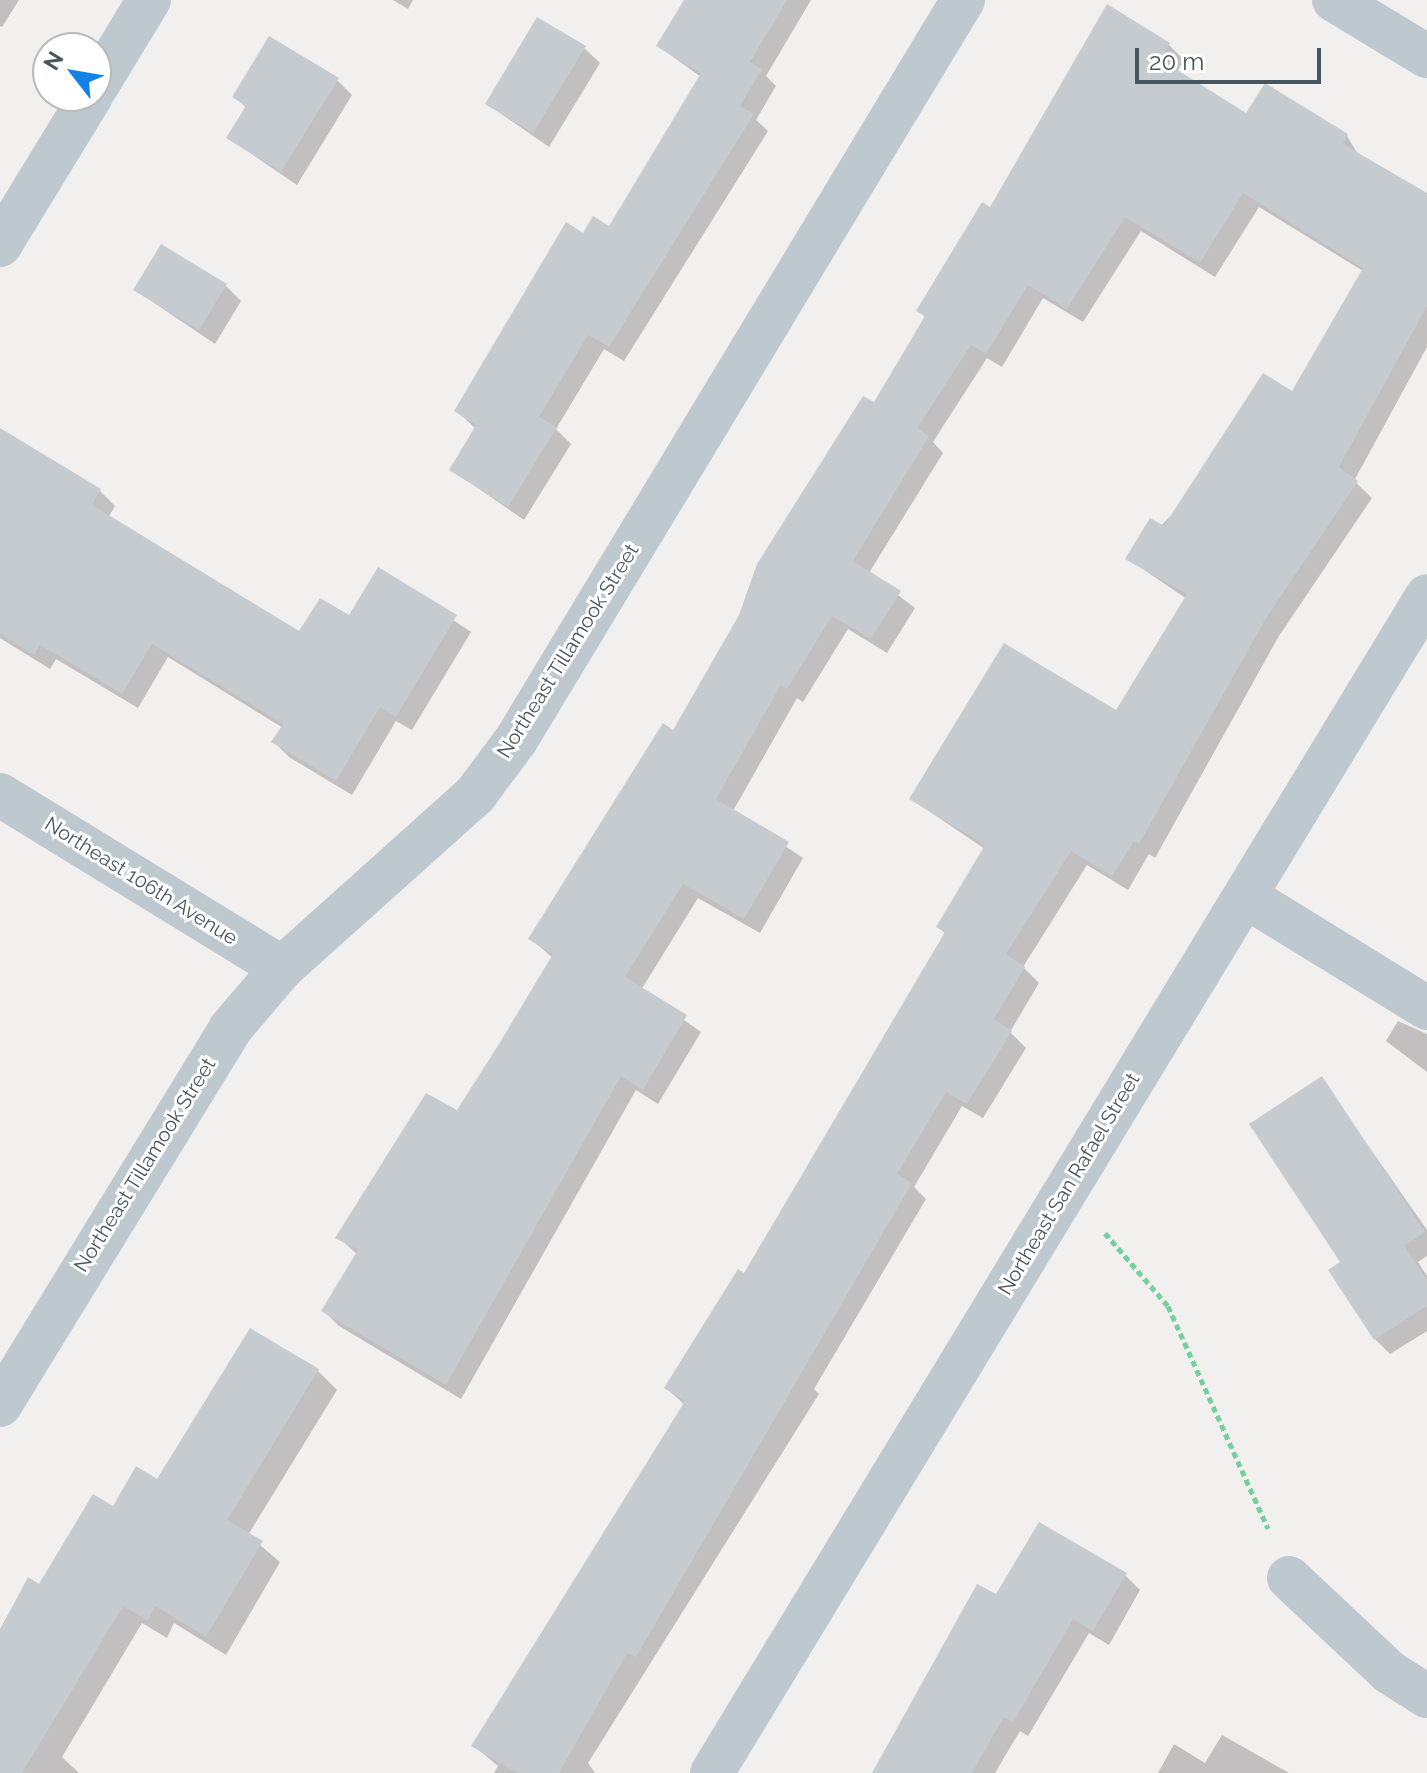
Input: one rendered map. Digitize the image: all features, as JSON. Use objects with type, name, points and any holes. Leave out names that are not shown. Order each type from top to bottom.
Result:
[{"type":"street","points":[[112,61],[149,0]]},
{"type":"street","name":"Northeast Tillamook Street","points":[[0,1405],[184,1094],[282,968],[444,825],[516,740],[963,0]]},
{"type":"street","points":[[1334,0],[1427,56]]},
{"type":"street","points":[[0,245],[81,112]]},
{"type":"street","name":"Northeast San Rafael Street","points":[[712,1773],[1427,596]]},
{"type":"street","name":"Northeast 106th Avenue","points":[[0,795],[282,968]]},
{"type":"street","points":[[1245,896],[1427,1008]]},
{"type":"street","points":[[1289,1578],[1389,1672],[1427,1696]]},
{"type":"path","points":[[1058,1203],[1129,1252],[1168,1306],[1289,1578]]},
{"type":"building","points":[[684,0],[787,0],[750,62],[762,69],[740,106],[754,114],[609,347],[588,335],[539,417],[557,427],[508,507],[449,470],[476,425],[454,411],[566,222],[583,233],[593,216],[609,226],[701,73],[656,46]]},
{"type":"building","points":[[1107,4],[1170,43],[1160,59],[1246,113],[1265,83],[1348,134],[1343,144],[1427,193],[1427,306],[1339,467],[1358,481],[1265,620],[1139,844],[1134,841],[1112,876],[1071,851],[1006,954],[1025,967],[994,1019],[1012,1031],[967,1104],[946,1092],[897,1174],[912,1183],[636,1657],[627,1653],[559,1773],[518,1773],[471,1746],[685,1401],[664,1388],[738,1269],[744,1273],[945,932],[936,927],[985,845],[909,799],[1004,643],[1116,710],[1187,594],[1125,559],[1150,518],[1164,526],[1263,373],[1292,391],[1363,268],[1243,193],[1200,263],[1125,217],[1067,309],[1028,285],[986,354],[971,345],[917,428],[929,436],[853,561],[901,591],[871,639],[832,616],[787,689],[781,685],[716,799],[789,842],[744,919],[683,884],[625,977],[687,1015],[643,1090],[621,1076],[446,1385],[321,1311],[358,1250],[335,1238],[426,1093],[457,1110],[499,1044],[553,954],[528,939],[663,723],[673,730],[739,615],[757,564],[863,396],[874,402],[925,316],[916,311],[982,202],[990,207]]},
{"type":"building","points":[[537,17],[586,46],[533,133],[485,104]]},
{"type":"building","points":[[269,36],[339,78],[281,172],[226,138],[246,106],[232,97]]},
{"type":"building","points":[[161,244],[227,284],[199,330],[133,290]]},
{"type":"building","points":[[0,428],[101,489],[92,505],[299,631],[320,598],[349,615],[378,567],[457,615],[396,717],[380,707],[336,781],[271,742],[283,724],[152,644],[122,694],[40,645],[34,655],[0,634]]},
{"type":"building","points":[[1322,1076],[1425,1232],[1404,1246],[1427,1280],[1427,1306],[1374,1340],[1328,1270],[1340,1262],[1249,1124]]},
{"type":"building","points":[[250,1328],[319,1369],[227,1520],[263,1541],[206,1637],[155,1606],[148,1621],[123,1606],[22,1773],[0,1773],[0,1630],[28,1577],[39,1584],[93,1494],[113,1506],[136,1466],[157,1479]]},
{"type":"building","points":[[1039,1522],[1127,1573],[1093,1631],[1073,1619],[1013,1723],[1004,1717],[972,1773],[872,1773],[977,1584],[996,1594]]}]
